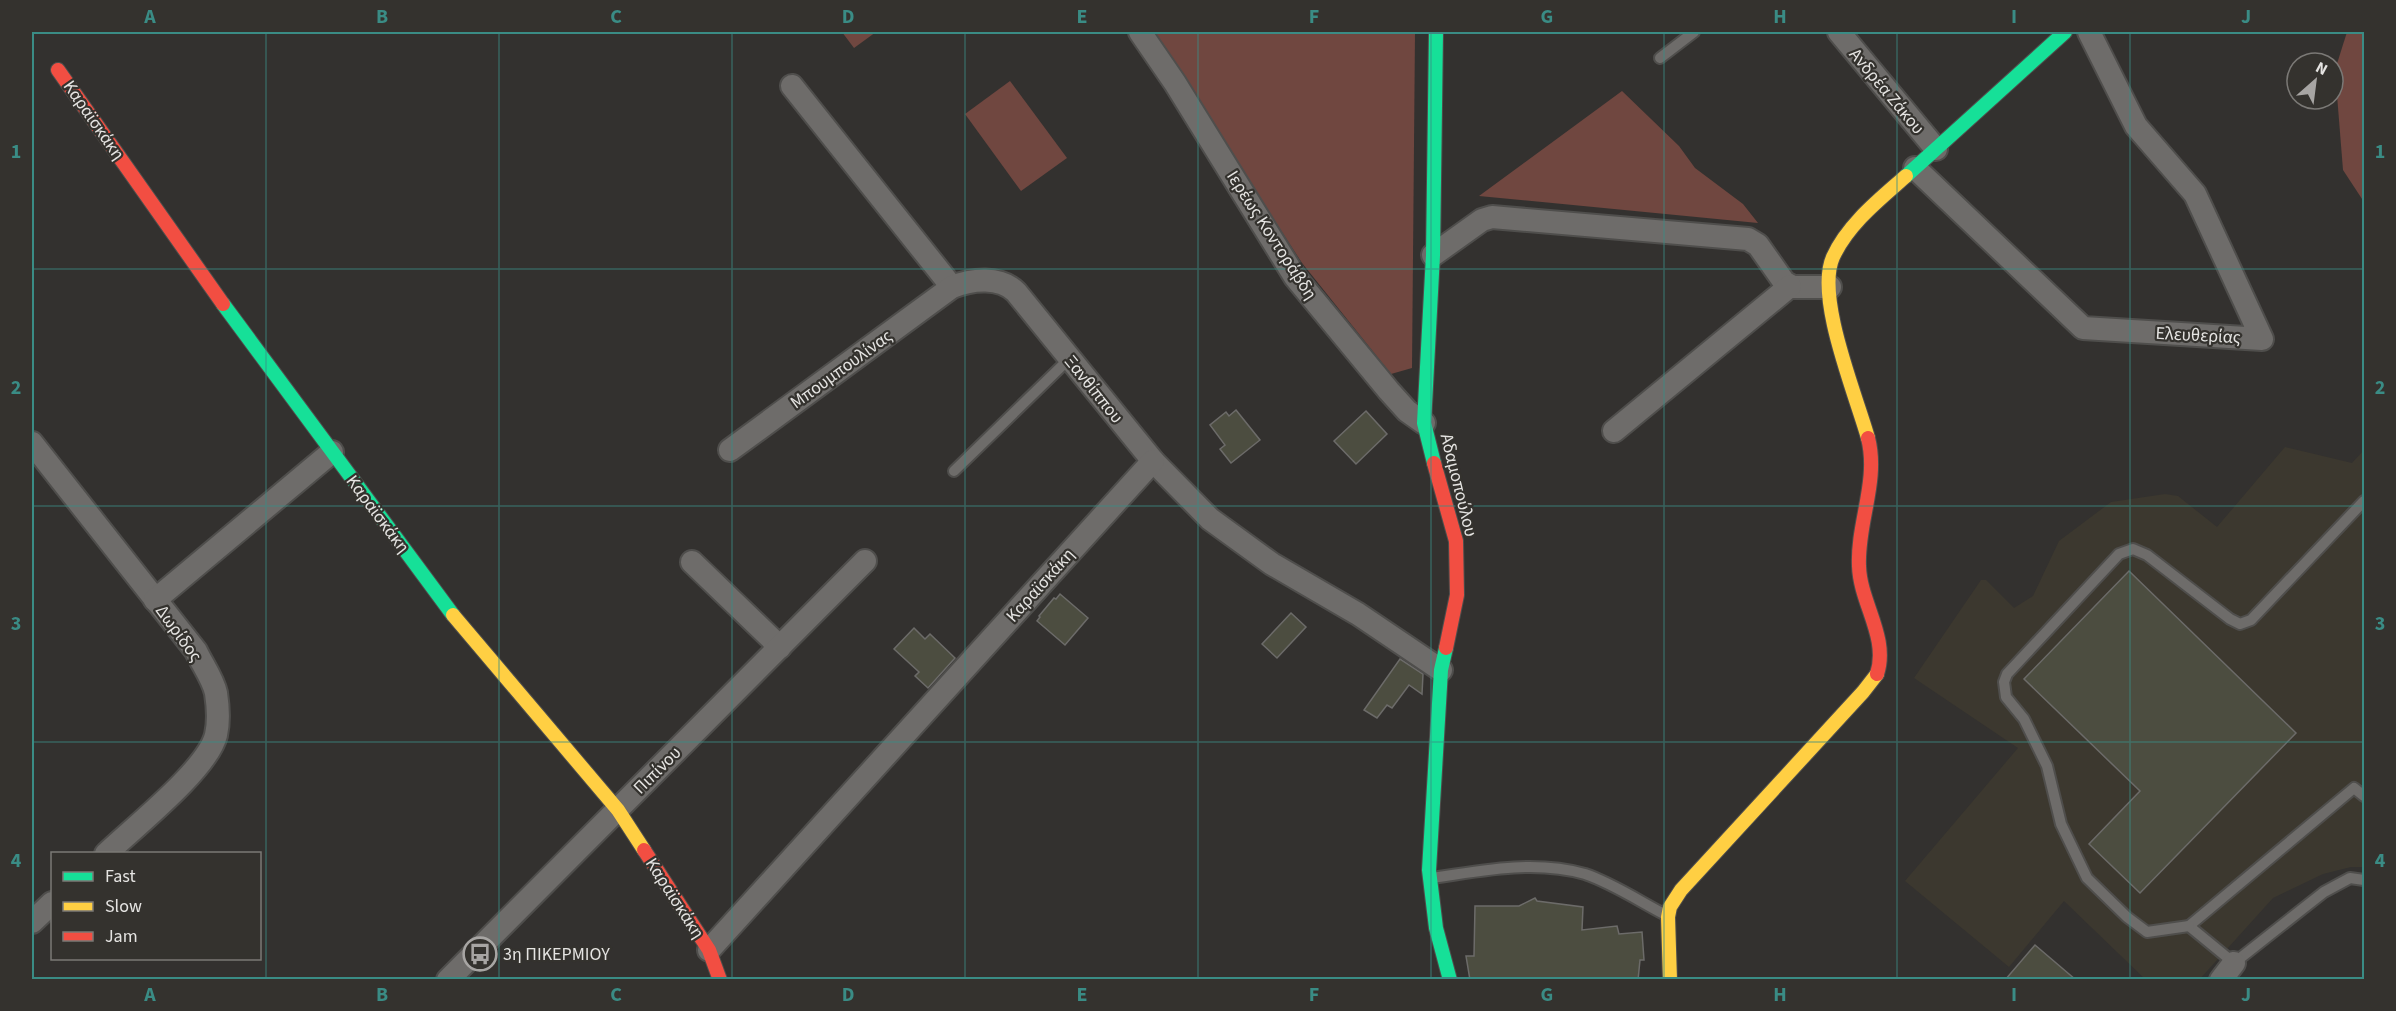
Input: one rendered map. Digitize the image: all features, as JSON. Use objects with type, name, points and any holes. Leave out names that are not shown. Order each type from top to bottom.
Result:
[{"type":"street","name":"Ιερέως Κοντοράβδη","points":[[1140,32],[1175,83],[1295,277],[1389,391],[1407,411],[1424,423]]},
{"type":"street","name":"Αδαμοπούλου","points":[[1436,32],[1433,255],[1424,423],[1442,497],[1456,541],[1457,595],[1441,670],[1430,835],[1430,879],[1436,928],[1450,980]]},
{"type":"street","points":[[1670,980],[1668,917],[1674,899],[1687,882],[1863,692],[1878,674],[1881,665],[1879,644],[1863,597],[1859,569],[1863,525],[1870,498],[1871,460],[1862,417],[1834,326],[1830,287],[1831,264],[1838,247],[1858,222],[2065,32]]},
{"type":"street","name":"Ελευθερίας","points":[[1916,168],[2083,328],[2262,339],[2195,194],[2136,126],[2089,32]]},
{"type":"street","name":"Ανδρέα Ζάκου","points":[[1849,36],[1936,149]]},
{"type":"street","name":"Καραϊσκάκη","points":[[58,70],[240,327],[457,620],[618,810],[709,950],[720,980]]},
{"type":"street","points":[[792,86],[952,288]]},
{"type":"street","points":[[1433,255],[1482,220],[1492,217],[1736,238],[1755,242],[1784,282],[1790,286],[1830,287]]},
{"type":"street","name":"Ξανθίππου","points":[[952,288],[963,283],[995,280],[1011,286],[1153,461],[1197,507],[1231,536],[1290,575],[1358,614],[1441,670]]},
{"type":"street","points":[[1614,431],[1790,286]]},
{"type":"street","name":"Μπουμπουλίνας","points":[[730,450],[952,288]]},
{"type":"street","name":"Δωρίδος","points":[[32,443],[196,651],[215,691],[218,714],[216,736],[189,776],[108,852]]},
{"type":"street","points":[[155,600],[332,452]]},
{"type":"street","name":"Καραϊσκάκη","points":[[709,950],[1153,461]]},
{"type":"street","name":"Πιπίνου","points":[[448,980],[865,561]]},
{"type":"street","points":[[692,562],[780,647]]},
{"type":"street","points":[[32,922],[51,904]]},
{"type":"lane","points":[[1659,58],[1694,32]]},
{"type":"lane","points":[[954,471],[1069,359]]},
{"type":"lane","points":[[2364,501],[2251,620],[2240,624],[2230,619],[2147,555],[2133,549],[2119,554],[2007,674],[2004,682],[2006,697],[2024,719],[2047,766],[2061,824],[2087,878],[2127,917],[2147,932],[2188,926],[2354,788],[2364,796]]},
{"type":"lane","points":[[1430,879],[1478,871],[1544,866],[1586,875],[1668,917]]},
{"type":"lane","points":[[2188,926],[2227,971],[2324,892],[2350,878],[2364,880]]},
{"type":"shaded area","points":[[842,32],[876,32],[854,48]]},
{"type":"shaded area","points":[[1152,32],[1415,32],[1412,368],[1391,374],[1302,263]]},
{"type":"shaded area","points":[[2347,32],[2360,32],[2364,36],[2364,202],[2343,170],[2338,111],[2345,111],[2345,51],[2341,51]]},
{"type":"shaded area","points":[[1010,81],[1067,158],[1021,191],[965,114]]},
{"type":"shaded area","points":[[1622,91],[1679,146],[1695,168],[1743,204],[1758,223],[1479,196]]},
{"type":"shaded area","points":[[2285,447],[2352,463],[2364,450],[2364,867],[2351,867],[2323,874],[2273,898],[2199,980],[2145,979],[2064,901],[2009,967],[1905,881],[2018,748],[1914,678],[1981,580],[1986,580],[2014,608],[2033,596],[2059,541],[2111,502],[2165,494],[2178,496],[2217,527]]},
{"type":"building","points":[[1236,410],[1260,440],[1231,463],[1220,449],[1225,445],[1210,425],[1226,412],[1229,416]]},
{"type":"building","points":[[1366,411],[1387,434],[1356,464],[1334,441]]},
{"type":"building","points":[[2129,571],[2296,733],[2140,893],[2089,844],[2140,791],[2024,679]]},
{"type":"building","points":[[1060,594],[1088,618],[1065,645],[1037,621],[1054,598],[1056,599]]},
{"type":"building","points":[[1291,613],[1306,627],[1277,658],[1262,644]]},
{"type":"building","points":[[914,628],[925,639],[930,634],[955,658],[928,688],[915,676],[919,672],[894,649]]},
{"type":"building","points":[[1400,659],[1423,674],[1422,694],[1409,685],[1392,708],[1387,705],[1377,718],[1364,710]]},
{"type":"building","points":[[1535,898],[1537,901],[1583,907],[1582,930],[1617,926],[1619,934],[1642,932],[1644,960],[1640,960],[1638,980],[1470,980],[1466,956],[1474,956],[1475,906],[1519,906]]},
{"type":"building","points":[[2035,945],[2076,980],[2005,980]]},
{"type":"traffic: fast","points":[[1434,463],[1424,423],[1433,255],[1436,32]]},
{"type":"traffic: fast","points":[[1906,176],[2065,32]]},
{"type":"traffic: fast","points":[[223,304],[453,615]]},
{"type":"traffic: fast","points":[[1446,648],[1441,670],[1429,870],[1436,928],[1450,980]]},
{"type":"traffic: slow","points":[[1868,438],[1833,321],[1829,296],[1829,274],[1833,257],[1847,234],[1875,203],[1906,176]]},
{"type":"traffic: slow","points":[[453,615],[618,810],[644,850]]},
{"type":"traffic: slow","points":[[1670,980],[1668,917],[1670,907],[1681,890],[1877,674]]},
{"type":"traffic: jam","points":[[58,70],[223,304]]},
{"type":"traffic: jam","points":[[1868,438],[1871,470],[1861,534],[1859,566],[1864,593],[1877,633],[1880,660],[1877,674]]},
{"type":"traffic: jam","points":[[1434,463],[1456,541],[1457,595],[1446,648]]},
{"type":"traffic: jam","points":[[644,850],[709,950],[720,980]]},
{"type":"place","name":"3η ΠΙΚΕΡΜΙΟΥ","points":[[480,954]]}]
